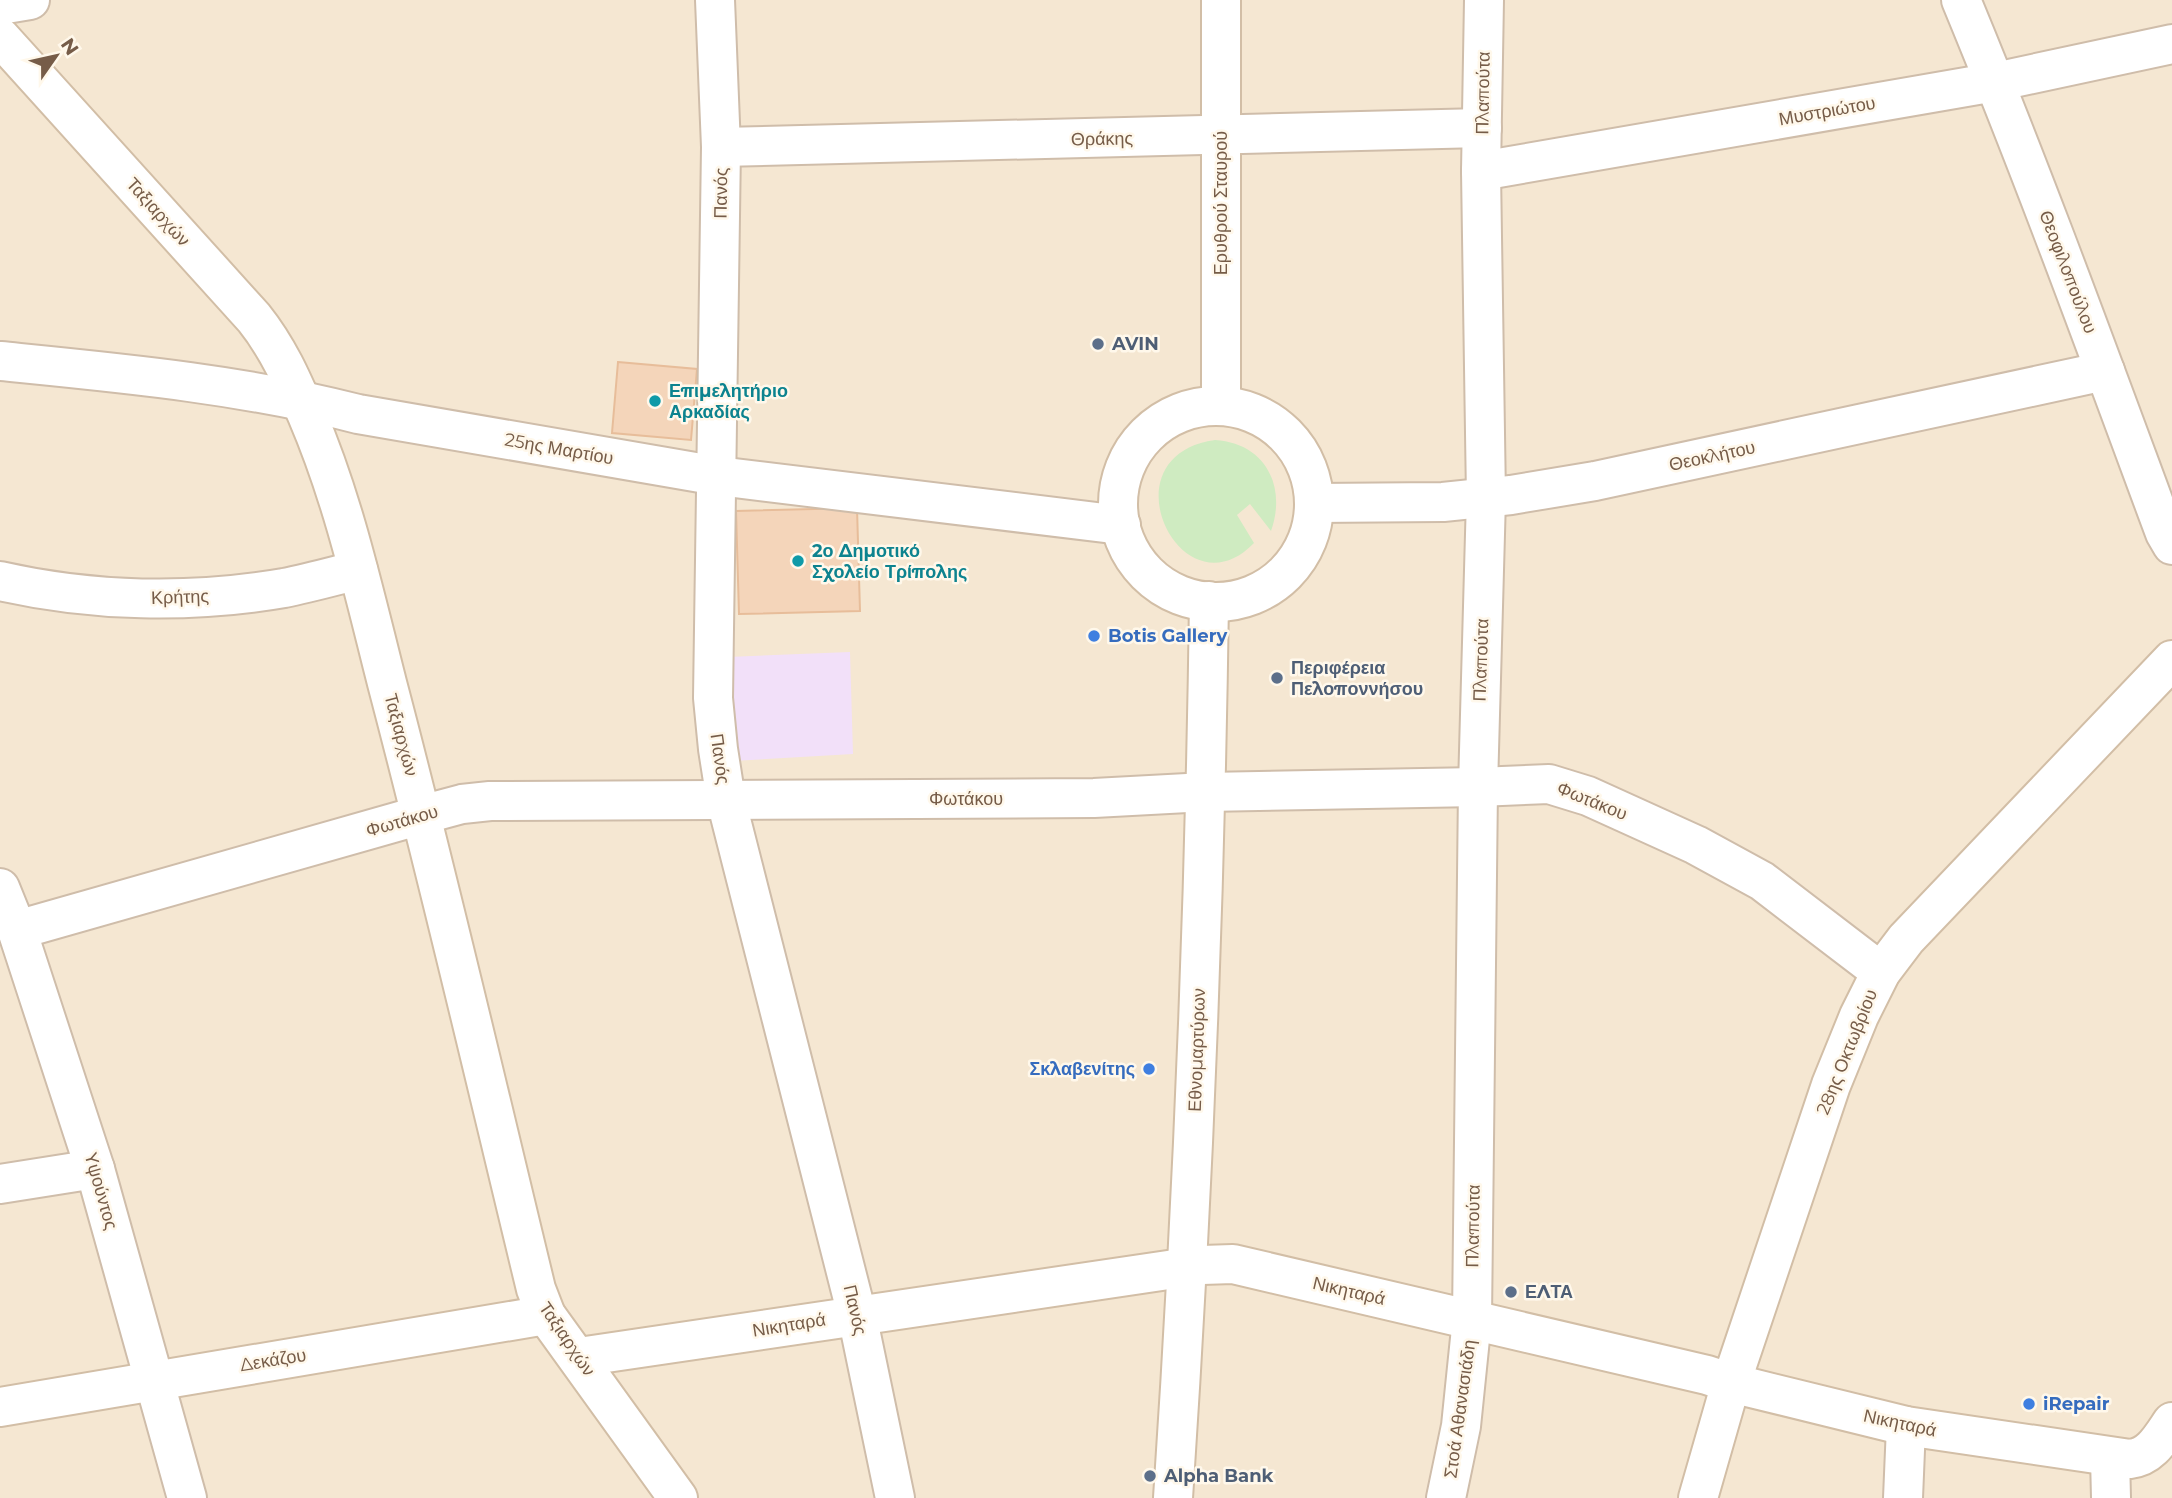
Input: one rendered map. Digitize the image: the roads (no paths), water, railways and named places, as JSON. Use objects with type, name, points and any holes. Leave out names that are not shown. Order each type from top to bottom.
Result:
[{"type":"street","points":[[0,5],[30,0]]},
{"type":"street","name":"Πανός","points":[[715,0],[721,147],[713,698],[718,749],[726,800],[857,1315],[895,1498]]},
{"type":"street","name":"Ερυθρού Σταυρού","points":[[1220,0],[1220,406]]},
{"type":"street","name":"Πλαπούτα","points":[[1472,1319],[1478,787],[1486,498],[1481,171],[1484,0]]},
{"type":"street","name":"Θεοφιλοπούλου","points":[[1961,0],[1995,82],[2165,533],[2172,545]]},
{"type":"street","name":"Ταξιαρχών","points":[[0,37],[254,318],[273,342],[301,400],[342,507],[421,815],[536,1289],[546,1315],[579,1357],[678,1498]]},
{"type":"street","name":"Μυστριώτου","points":[[1481,171],[1995,82],[2172,44]]},
{"type":"street","name":"Θράκης","points":[[721,147],[1482,128]]},
{"type":"street","name":"25ης Μαρτίου","points":[[0,361],[108,372],[301,400],[358,414],[718,476],[1121,525]]},
{"type":"street","name":"Θεοκλήτου","points":[[1314,503],[1443,502],[1595,481],[2105,371]]},
{"type":"street","points":[[1207,406],[1233,407],[1258,415],[1290,438],[1309,472],[1314,503],[1309,537],[1296,562],[1287,572],[1253,595],[1240,599],[1209,601],[1178,594],[1147,573],[1132,553],[1121,525],[1119,504],[1126,465],[1139,443],[1158,424],[1181,412],[1207,406]]},
{"type":"street","name":"Κρήτης","points":[[0,581],[86,596],[190,597],[287,587],[358,570]]},
{"type":"street","name":"Εθνομαρτύρων","points":[[1173,1498],[1189,1267],[1206,792],[1209,601]]},
{"type":"street","name":"28ης Οκτωβρίου","points":[[1698,1498],[1731,1383],[1832,1085],[1859,1016],[1881,972],[1906,939],[2168,675]]},
{"type":"street","name":"Φωτάκου","points":[[17,930],[421,815],[462,804],[490,801],[1094,797],[1549,784],[1564,787],[1696,845],[1762,881],[1881,972]]},
{"type":"street","name":"Υψούντος","points":[[0,888],[17,930],[95,1169],[187,1498]]},
{"type":"street","points":[[0,1184],[95,1169]]},
{"type":"street","name":"Νικηταρά","points":[[579,1357],[1189,1267],[1233,1264],[1707,1375],[1906,1426],[2110,1457],[2138,1458],[2153,1448],[2172,1422]]},
{"type":"street","name":"Δεκάζου","points":[[0,1407],[546,1315]]},
{"type":"street","name":"Στοά Αθανασιάδη","points":[[1447,1498],[1461,1426],[1472,1319]]},
{"type":"street","points":[[1903,1498],[1906,1426]]},
{"type":"street","points":[[2110,1457],[2111,1498]]},
{"type":"place","name":"AVIN","points":[[1098,344]]},
{"type":"place","name":"Επιμελητήριο Αρκαδίας","points":[[655,401]]},
{"type":"place","name":"2ο Δημοτικό Σχολείο Τρίπολης","points":[[798,561]]},
{"type":"place","name":"Botis Gallery","points":[[1094,636]]},
{"type":"place","name":"Περιφέρεια Πελοποννήσου","points":[[1277,678]]},
{"type":"place","name":"Σκλαβενίτης","points":[[1149,1069]]},
{"type":"place","name":"ΕΛΤΑ","points":[[1511,1292]]},
{"type":"place","name":"iRepair","points":[[2029,1404]]},
{"type":"place","name":"Alpha Bank","points":[[1150,1476]]}]
